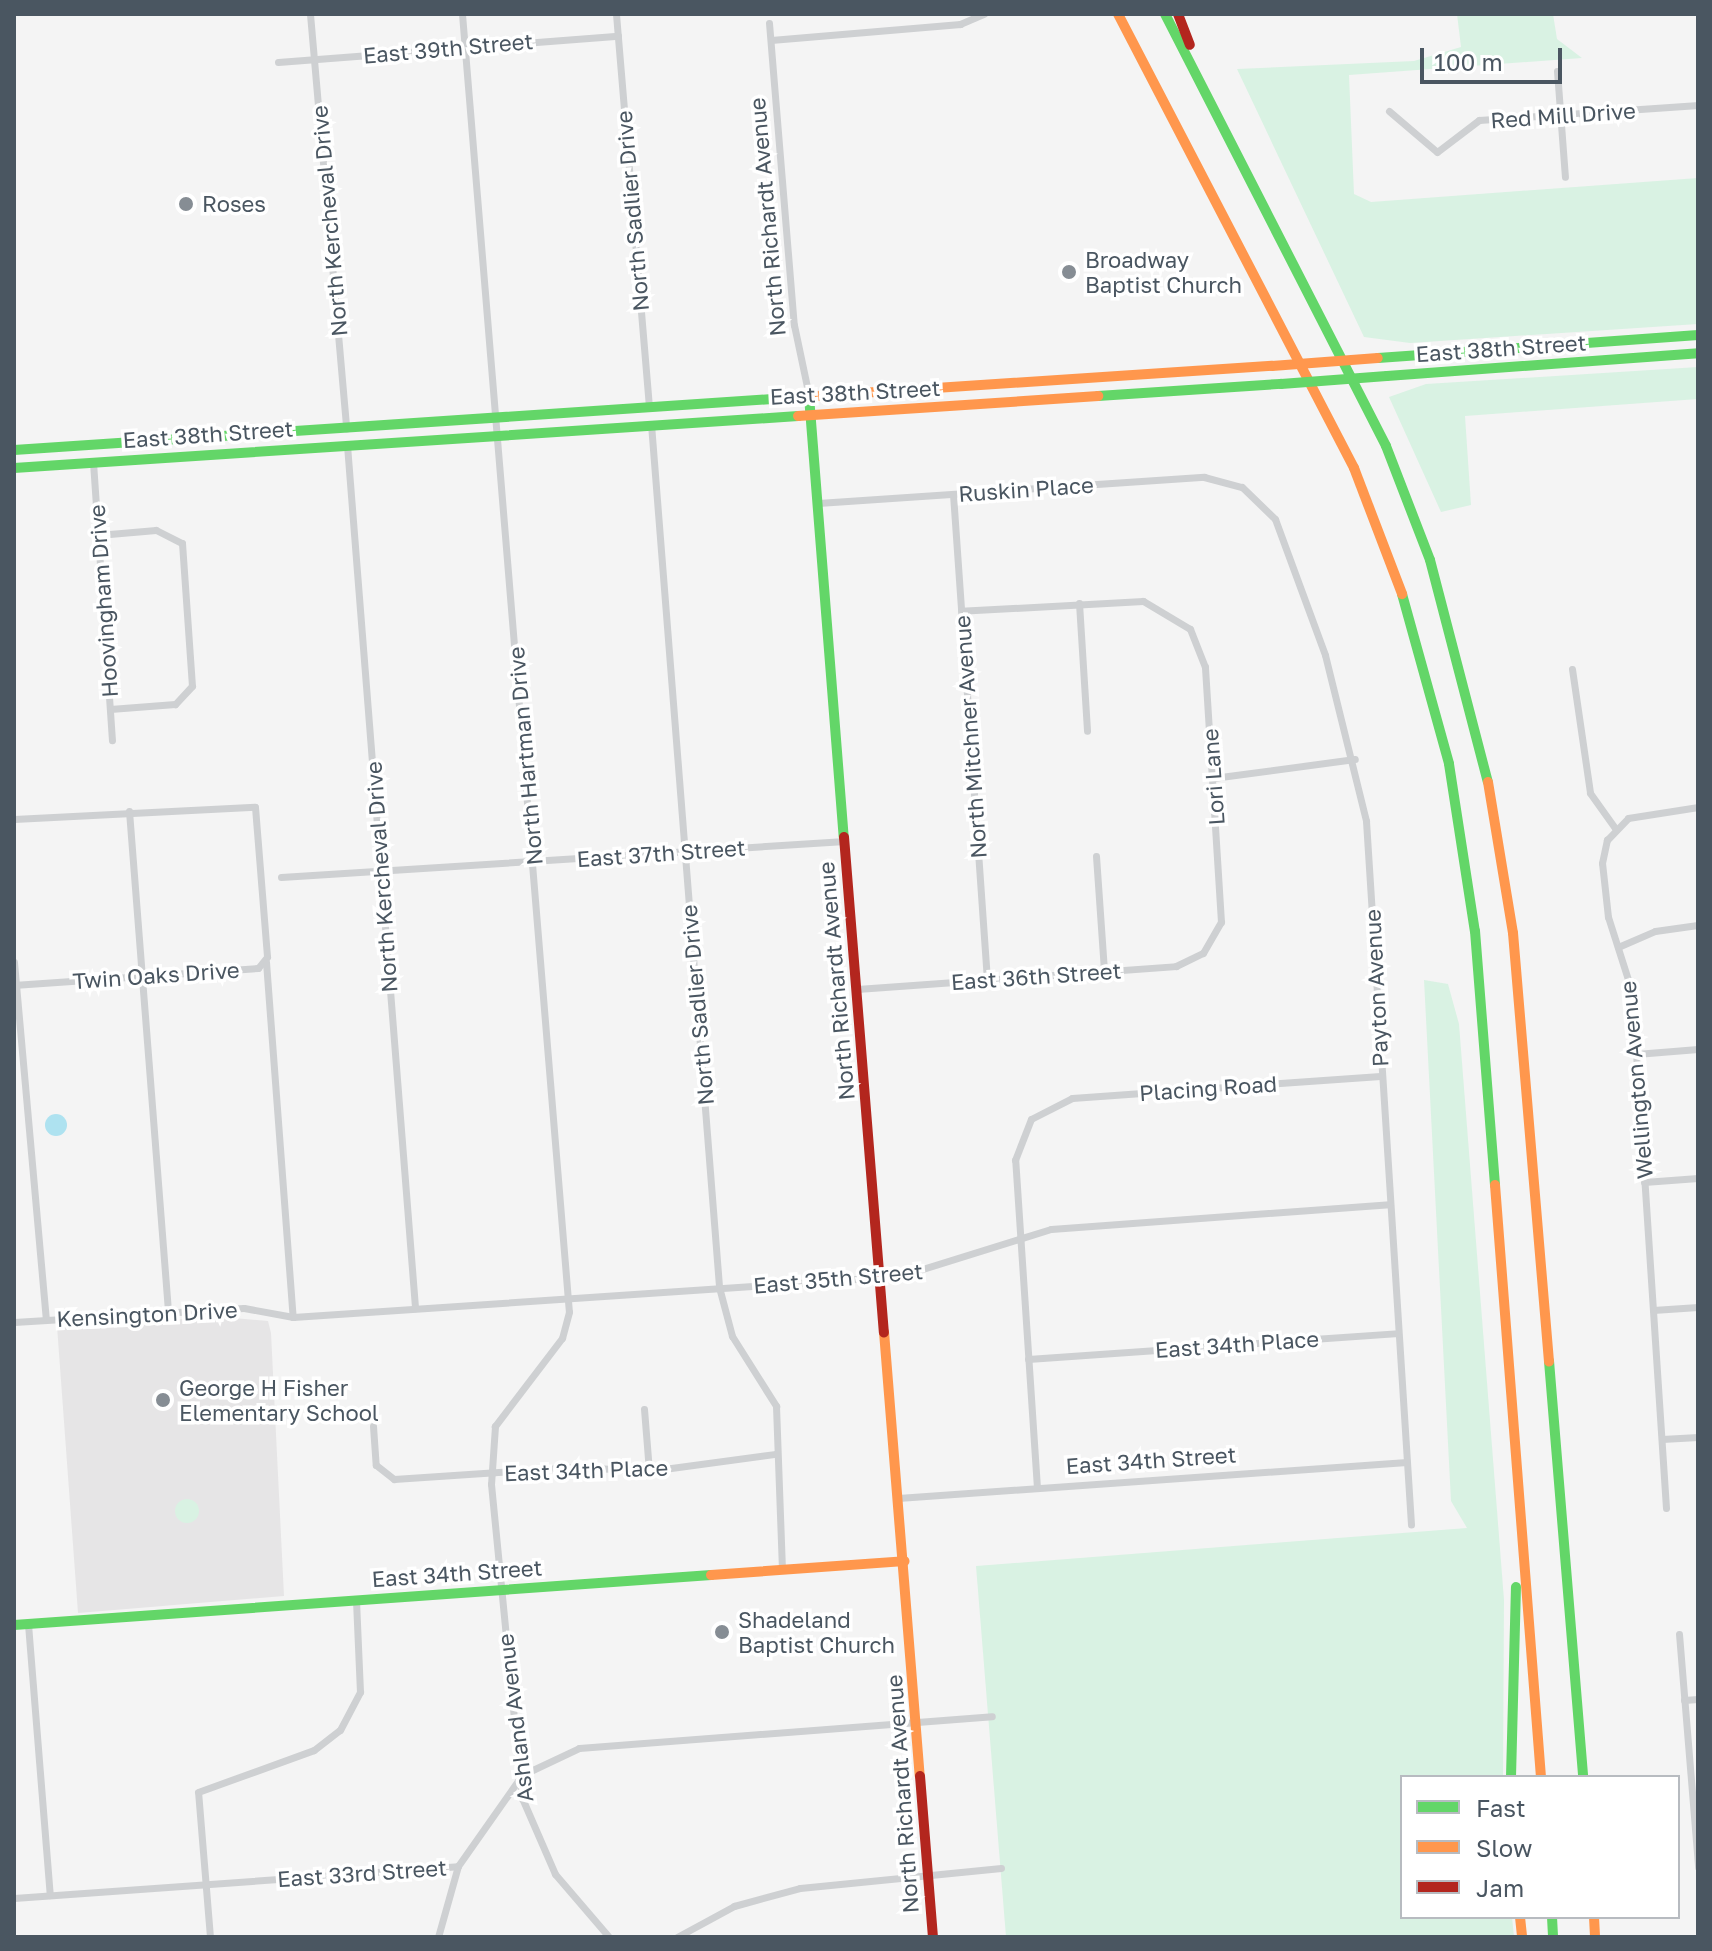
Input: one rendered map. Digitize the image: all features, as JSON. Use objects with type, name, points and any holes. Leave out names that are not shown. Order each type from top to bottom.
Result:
[{"type":"main road","points":[[1118,14],[1326,406],[1388,554],[1432,698],[1475,931],[1519,1551],[1541,1775]]},
{"type":"main road","points":[[1165,14],[1390,457],[1451,624],[1486,762],[1516,955],[1583,1775]]},
{"type":"main road","points":[[1178,14],[1219,116]]},
{"type":"main road","name":"East 38th Street","points":[[14,450],[1698,335]]},
{"type":"main road","name":"East 38th Street","points":[[14,468],[651,424],[812,417],[1698,353]]},
{"type":"main road","name":"North Richardt Avenue","points":[[809,396],[933,1937]]},
{"type":"main road","points":[[1511,1775],[1519,1551]]},
{"type":"main road","name":"East 34th Street","points":[[14,1625],[904,1561]]},
{"type":"street","name":"North Kercheval Drive","points":[[310,14],[346,428]]},
{"type":"street","name":"North Hartman Drive","points":[[462,14],[568,1298],[562,1338],[495,1426],[490,1473]]},
{"type":"street","name":"North Sadlier Drive","points":[[616,14],[649,407]]},
{"type":"street","points":[[771,40],[960,24],[984,14]]},
{"type":"street","name":"North Richardt Avenue","points":[[769,23],[794,325],[809,396]]},
{"type":"street","name":"East 39th Street","points":[[278,62],[618,36]]},
{"type":"street","points":[[1557,71],[1565,177]]},
{"type":"street","name":"Red Mill Drive","points":[[1389,111],[1440,152],[1475,121],[1698,105]]},
{"type":"street","name":"North Sadlier Drive","points":[[651,424],[719,1287],[732,1336],[775,1402],[774,1454],[782,1570]]},
{"type":"street","name":"North Kercheval Drive","points":[[347,445],[415,1308]]},
{"type":"street","name":"Hoovingham Drive","points":[[93,462],[112,740]]},
{"type":"street","name":"Ruskin Place","points":[[818,503],[1204,477],[1234,483]]},
{"type":"street","name":"Payton Avenue","points":[[1234,483],[1261,501],[1281,531],[1355,759],[1369,851],[1380,1076],[1411,1525]]},
{"type":"street","name":"North Mitchner Avenue","points":[[953,494],[987,979]]},
{"type":"street","points":[[98,535],[171,533],[182,543],[186,591],[192,686],[185,697],[110,709]]},
{"type":"street","name":"Lori Lane","points":[[1079,603],[1143,601],[1175,615],[1204,658],[1222,914],[1209,946]]},
{"type":"street","points":[[961,611],[1079,603],[1087,731]]},
{"type":"street","points":[[1572,669],[1590,793],[1615,828],[1640,813],[1698,807]]},
{"type":"street","points":[[1213,778],[1355,759]]},
{"type":"street","name":"Twin Oaks Drive","points":[[15,985],[143,976],[266,962],[255,807],[129,811]]},
{"type":"street","points":[[14,819],[129,811],[168,1311]]},
{"type":"street","name":"Wellington Avenue","points":[[1615,828],[1602,863],[1618,947],[1631,984],[1666,1508]]},
{"type":"street","name":"East 37th Street","points":[[381,870],[845,841]]},
{"type":"street","points":[[1096,856],[1104,971]]},
{"type":"street","points":[[281,877],[381,870]]},
{"type":"street","points":[[1618,947],[1655,931],[1698,925]]},
{"type":"street","name":"East 36th Street","points":[[857,989],[1176,966],[1209,946]]},
{"type":"street","points":[[14,962],[46,1320]]},
{"type":"street","points":[[266,962],[293,1317]]},
{"type":"street","points":[[1636,1054],[1698,1049]]},
{"type":"street","name":"Placing Road","points":[[1019,1236],[1016,1152],[1039,1111],[1072,1098],[1380,1076]]},
{"type":"street","points":[[1644,1182],[1698,1178]]},
{"type":"street","name":"East 35th Street","points":[[376,1311],[881,1277],[943,1267],[1019,1236],[1389,1204]]},
{"type":"street","points":[[1019,1236],[1037,1488]]},
{"type":"street","points":[[1653,1310],[1698,1307]]},
{"type":"street","name":"Kensington Drive","points":[[14,1322],[244,1308],[293,1317],[376,1311]]},
{"type":"street","name":"East 34th Place","points":[[1028,1359],[1398,1333]]},
{"type":"street","points":[[644,1409],[649,1471]]},
{"type":"street","name":"East 34th Place","points":[[373,1426],[377,1469],[397,1479],[490,1473],[649,1471],[774,1454]]},
{"type":"street","points":[[1662,1439],[1698,1437]]},
{"type":"street","name":"East 34th Street","points":[[898,1498],[1407,1462]]},
{"type":"street","name":"Ashland Avenue","points":[[490,1473],[518,1780],[550,1867],[609,1937]]},
{"type":"street","points":[[210,1937],[198,1792],[314,1750],[340,1730],[360,1692],[356,1600]]},
{"type":"street","points":[[28,1624],[50,1895]]},
{"type":"street","points":[[1679,1634],[1698,1867]]},
{"type":"street","points":[[1684,1700],[1698,1699]]},
{"type":"street","name":"East 33rd Street","points":[[14,1898],[458,1866],[518,1780],[549,1758],[596,1745],[992,1716]]},
{"type":"street","points":[[438,1937],[458,1866]]},
{"type":"street","points":[[677,1937],[714,1914],[779,1893],[1001,1868]]},
{"type":"shaded area","points":[[221,1317],[268,1321],[271,1333],[284,1596],[78,1613],[57,1326]]},
{"type":"green space","points":[[1457,14],[1553,14],[1557,39],[1582,58],[1349,75],[1354,194],[1371,202],[1698,178],[1698,324],[1410,343],[1364,337],[1237,69],[1414,61],[1461,47]]},
{"type":"green space","points":[[1698,367],[1698,399],[1465,416],[1471,505],[1441,512],[1389,397],[1426,384]]},
{"type":"green space","points":[[1424,980],[1448,984],[1459,1024],[1504,1600],[1503,1775],[1400,1775],[1400,1919],[1512,1919],[1514,1937],[1006,1937],[976,1566],[1467,1528],[1451,1501]]},
{"type":"green space","points":[[187,1499],[195,1503],[199,1511],[195,1519],[187,1523],[179,1519],[175,1511],[179,1503]]},
{"type":"water","points":[[56,1114],[64,1117],[67,1125],[64,1133],[56,1136],[48,1133],[45,1125],[48,1117]]},
{"type":"traffic: fast","points":[[1165,14],[1386,446],[1430,560],[1488,782]]},
{"type":"traffic: fast","points":[[1378,358],[1698,335]]},
{"type":"traffic: fast","points":[[1387,376],[1698,353]]},
{"type":"traffic: fast","points":[[1281,384],[1387,376]]},
{"type":"traffic: fast","points":[[1098,396],[1281,384]]},
{"type":"traffic: fast","points":[[809,396],[844,837]]},
{"type":"traffic: fast","points":[[14,450],[786,398]]},
{"type":"traffic: fast","points":[[14,468],[798,416]]},
{"type":"traffic: fast","points":[[1402,594],[1449,764],[1475,931],[1495,1185]]},
{"type":"traffic: fast","points":[[1549,1361],[1583,1775]]},
{"type":"traffic: fast","points":[[14,1625],[711,1575]]},
{"type":"traffic: fast","points":[[1511,1775],[1516,1587]]},
{"type":"traffic: fast","points":[[1552,1919],[1553,1937]]},
{"type":"traffic: slow","points":[[1118,14],[1354,468],[1402,594]]},
{"type":"traffic: slow","points":[[1272,366],[1378,358]]},
{"type":"traffic: slow","points":[[786,398],[1272,366]]},
{"type":"traffic: slow","points":[[798,416],[1098,396]]},
{"type":"traffic: slow","points":[[1488,782],[1513,933],[1549,1361]]},
{"type":"traffic: slow","points":[[1495,1185],[1541,1775]]},
{"type":"traffic: slow","points":[[884,1332],[920,1776]]},
{"type":"traffic: slow","points":[[711,1575],[904,1561]]},
{"type":"traffic: slow","points":[[1520,1919],[1522,1937]]},
{"type":"traffic: slow","points":[[1594,1919],[1595,1937]]},
{"type":"traffic: jam","points":[[1178,14],[1190,45]]},
{"type":"traffic: jam","points":[[844,837],[884,1332]]},
{"type":"traffic: jam","points":[[920,1776],[933,1937]]},
{"type":"place","name":"Roses","points":[[186,204]]},
{"type":"place","name":"Broadway Baptist Church","points":[[1069,272]]},
{"type":"place","name":"George H Fisher Elementary School","points":[[163,1400]]},
{"type":"place","name":"Shadeland Baptist Church","points":[[722,1632]]}]
